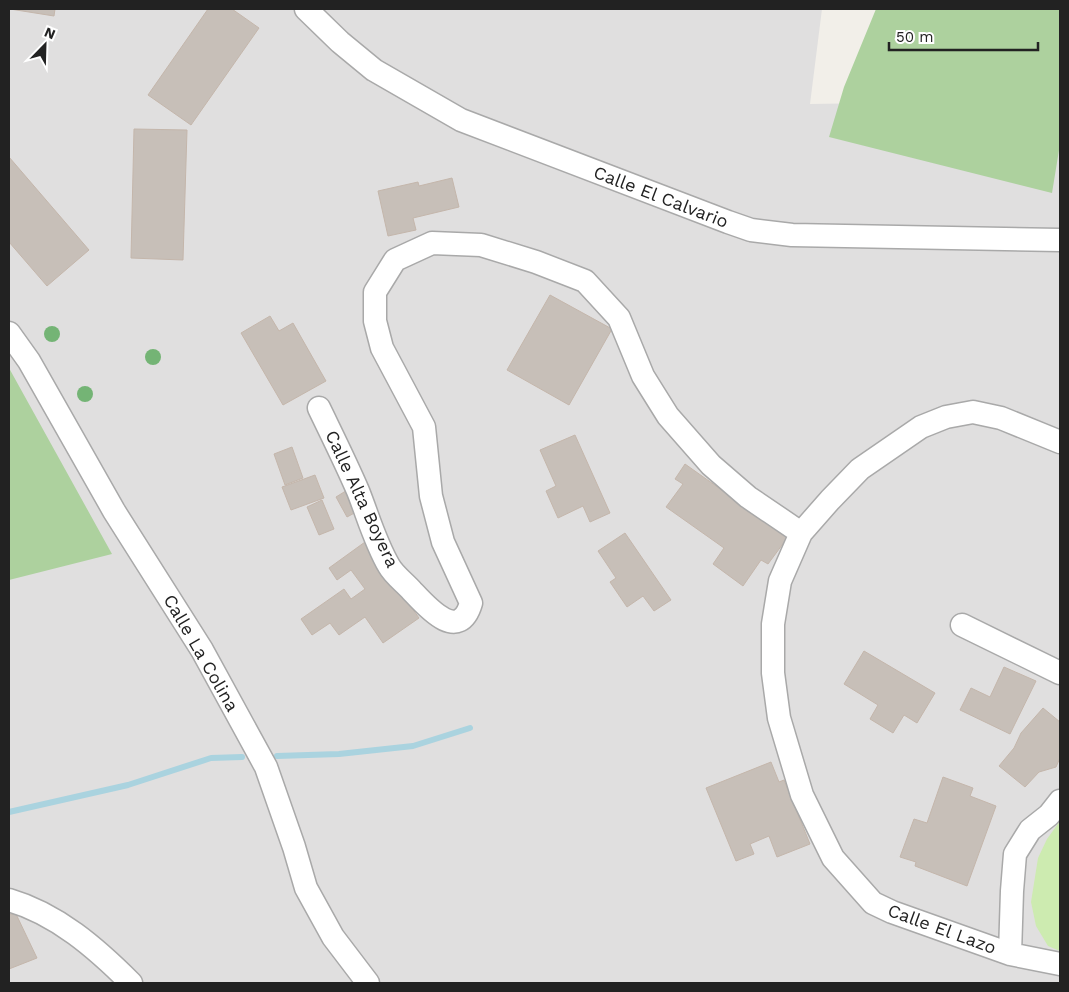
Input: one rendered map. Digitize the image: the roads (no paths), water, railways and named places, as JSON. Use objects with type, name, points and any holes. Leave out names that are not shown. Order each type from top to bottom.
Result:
[{"type":"street","name":"Calle El Calvario","points":[[306,9],[340,42],[374,70],[461,120],[665,199],[751,230],[792,236],[1060,240]]},
{"type":"street","name":"Calle Alta Boyera","points":[[319,408],[358,490],[389,567],[429,608],[443,619],[449,622],[463,618],[468,613],[471,603],[443,542],[431,496],[424,427],[382,348],[376,321],[375,292],[395,260],[432,243],[481,245],[536,262],[585,281],[619,318],[643,376],[668,416],[712,465],[748,497],[801,533]]},
{"type":"street","name":"Calle La Colina","points":[[9,333],[29,361],[114,511],[202,650],[266,767],[306,888],[334,937],[368,983]]},
{"type":"street","name":"Calle El Lazo","points":[[1060,442],[1001,418],[973,412],[946,417],[920,427],[860,469],[801,533],[780,581],[773,624],[773,673],[779,718],[802,795],[833,858],[873,904],[1010,954],[1060,964]]},
{"type":"street","points":[[962,625],[1060,673]]},
{"type":"street","points":[[1010,954],[1012,891],[1016,854],[1030,830],[1049,815],[1060,801]]},
{"type":"street","points":[[9,900],[23,904],[64,926],[100,953],[131,983]]},
{"type":"waterway","points":[[277,756],[339,754],[413,746],[470,728]]},
{"type":"waterway","points":[[9,812],[128,785],[211,758],[242,757]]}]
